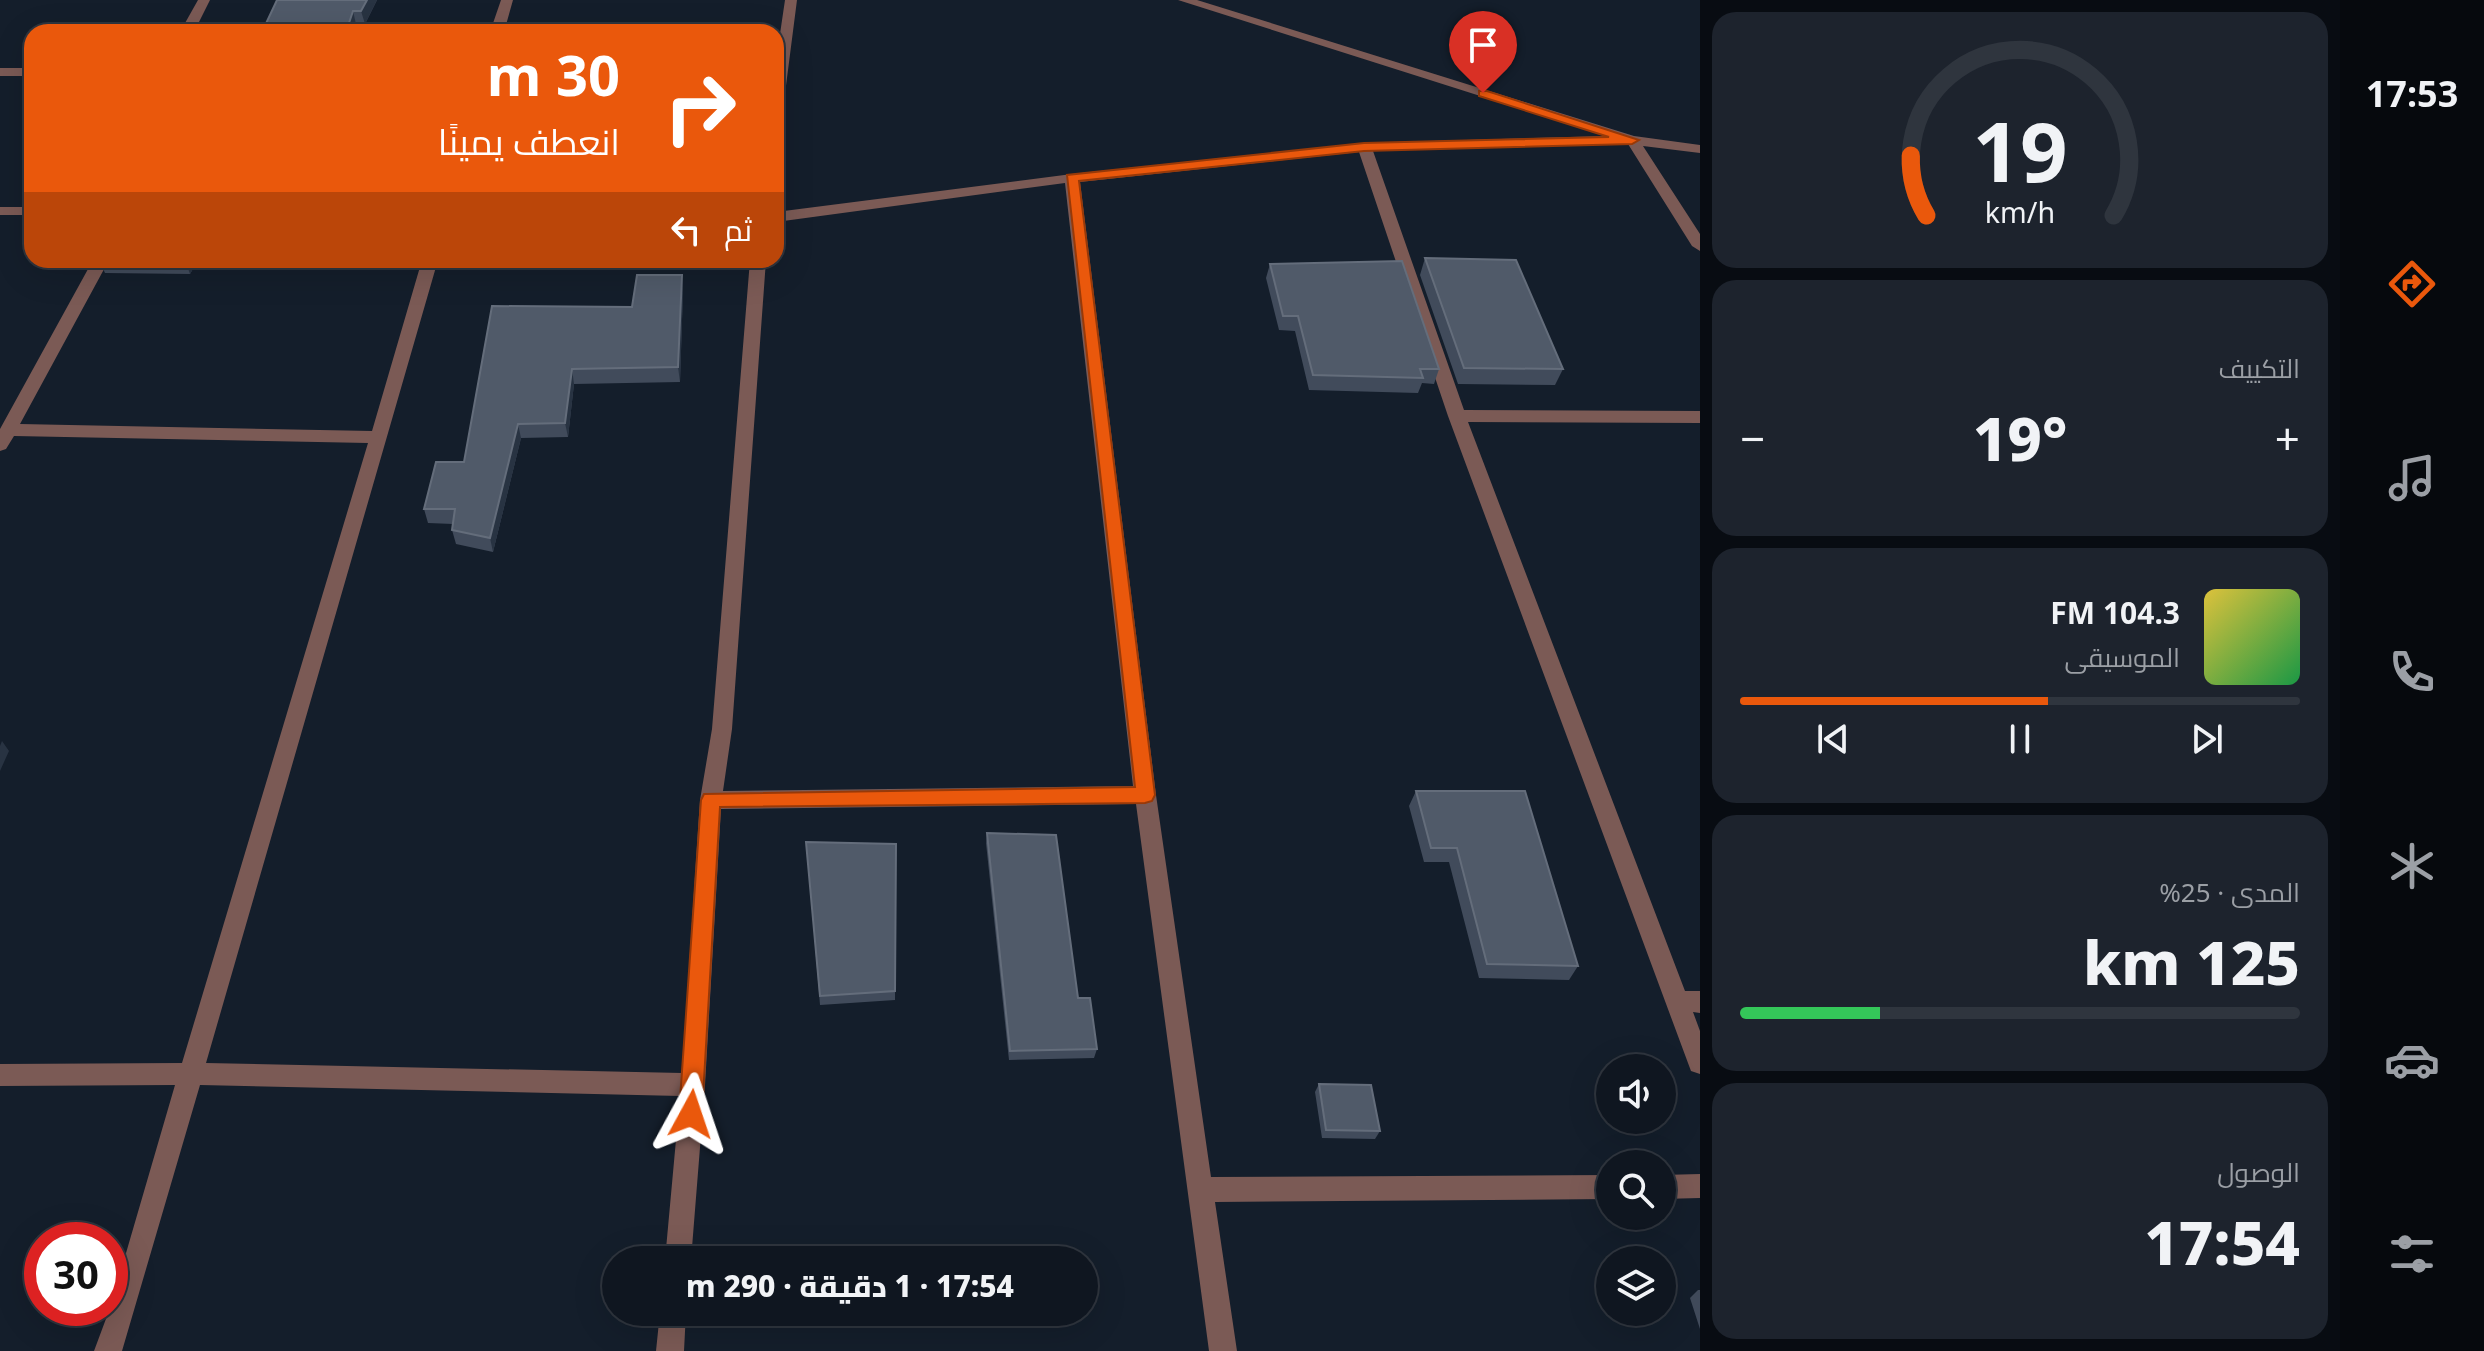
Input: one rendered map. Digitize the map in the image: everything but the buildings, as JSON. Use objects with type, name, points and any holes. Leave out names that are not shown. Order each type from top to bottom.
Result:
[{"type":"street","points":[[191,24],[204,0]]},
{"type":"street","points":[[500,24],[507,0]]},
{"type":"street","points":[[784,51],[791,0]]},
{"type":"street","points":[[1184,0],[1632,140],[1700,246]]},
{"type":"street","points":[[0,72],[24,72]]},
{"type":"street","points":[[784,216],[1072,178],[1364,147],[1632,140],[1700,149]]},
{"type":"street","points":[[1364,147],[1457,416],[1688,1002],[1700,1063]]},
{"type":"street","points":[[1072,178],[1145,795],[1223,1351]]},
{"type":"street","points":[[0,211],[24,211]]},
{"type":"street","points":[[97,268],[4,437],[378,437]]},
{"type":"street","points":[[108,1351],[428,268]]},
{"type":"street","points":[[679,1246],[711,800],[722,729],[757,268]]},
{"type":"street","points":[[1457,416],[1700,417]]},
{"type":"street","points":[[711,800],[1145,795]]},
{"type":"street","points":[[0,1075],[192,1074],[693,1085]]},
{"type":"street","points":[[1676,1187],[1700,1186]]},
{"type":"street","points":[[1201,1190],[1596,1187]]},
{"type":"street","points":[[670,1351],[672,1326]]},
{"type":"route","points":[[691,1114],[711,800],[1145,795],[1072,178],[1364,147],[1632,140],[1483,93]]}]
